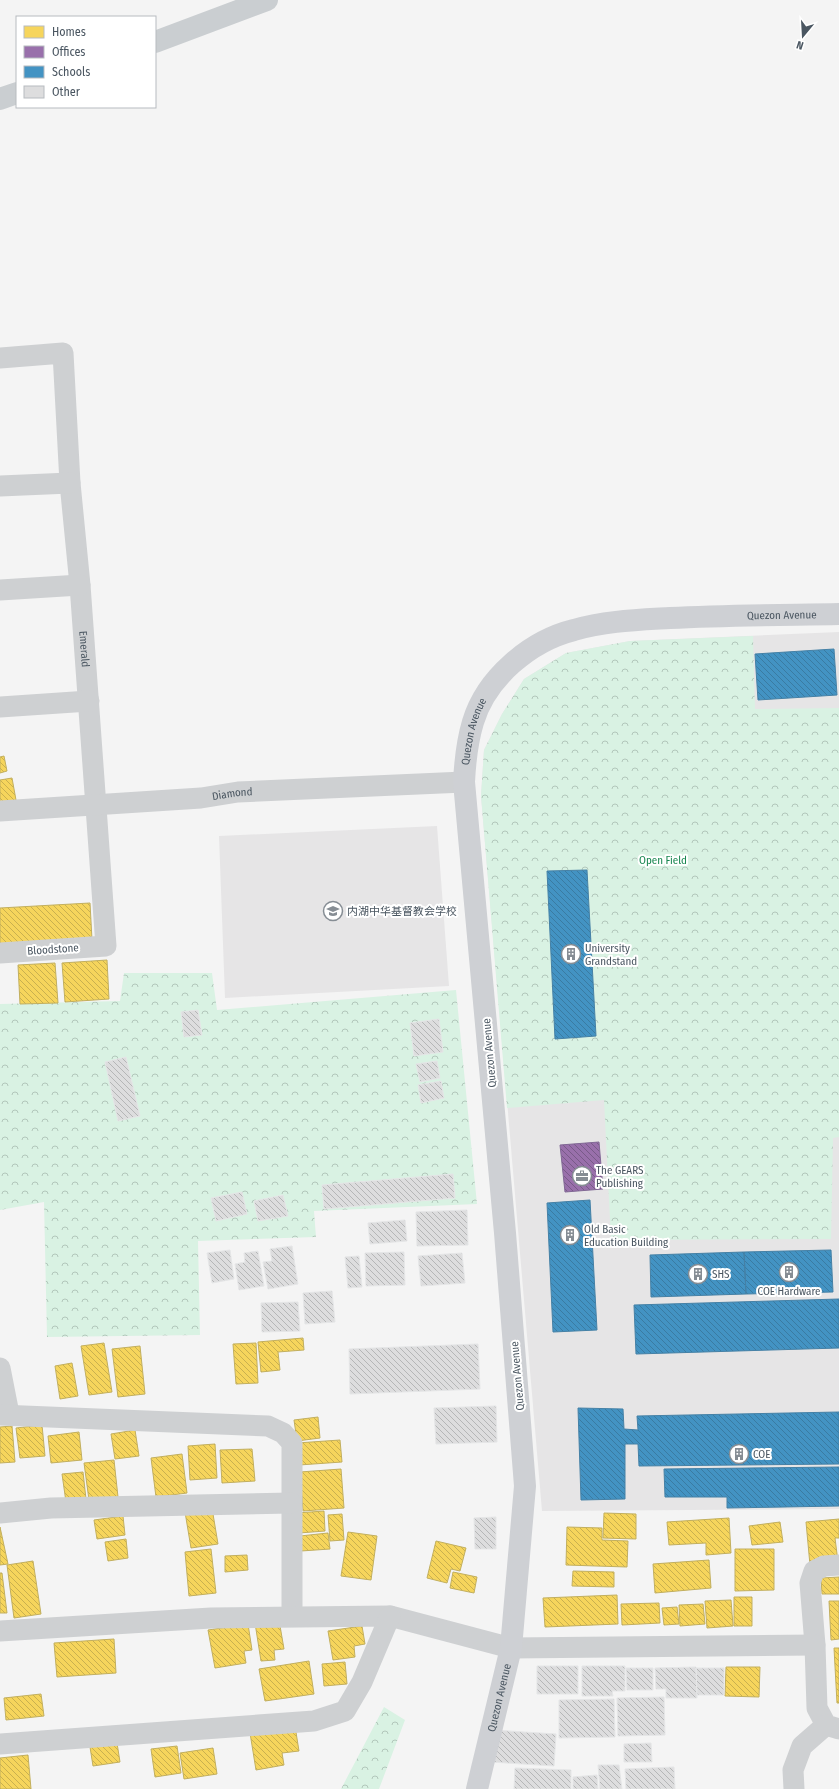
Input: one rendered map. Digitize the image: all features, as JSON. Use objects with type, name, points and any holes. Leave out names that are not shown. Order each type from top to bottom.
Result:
[{"type":"main road","points":[[156,42],[267,0]]},
{"type":"main road","points":[[0,99],[16,93]]},
{"type":"main road","name":"Quezon Avenue","points":[[477,1789],[511,1648],[525,1486],[506,1240],[464,782],[466,755],[473,721],[485,695],[512,663],[545,641],[573,630],[615,622],[694,617],[839,614]]},
{"type":"street","name":"Emerald","points":[[0,358],[63,353],[70,483],[80,585],[106,946]]},
{"type":"street","points":[[0,486],[70,483]]},
{"type":"street","points":[[0,590],[80,585]]},
{"type":"street","points":[[0,707],[89,702]]},
{"type":"street","name":"Diamond","points":[[0,811],[201,798],[238,792],[464,782]]},
{"type":"street","name":"Bloodstone","points":[[0,953],[106,946]]},
{"type":"street","points":[[0,1368],[4,1414],[268,1426],[283,1433],[292,1443],[292,1616]]},
{"type":"street","points":[[0,1513],[51,1508],[291,1503]]},
{"type":"street","points":[[794,1789],[793,1770],[802,1746],[833,1727],[817,1708],[816,1644],[810,1584],[814,1571],[824,1566],[839,1565]]},
{"type":"street","points":[[0,1744],[314,1721],[345,1712],[362,1682],[390,1616]]},
{"type":"street","points":[[0,1631],[211,1618],[390,1616],[511,1648],[816,1644]]},
{"type":"shaded area","name":"Open Field","points":[[839,632],[839,1509],[542,1511],[481,796],[484,750],[502,714],[524,679],[566,653],[630,641]]},
{"type":"shaded area","name":"内湖中华基督教会学校","points":[[437,826],[449,986],[225,998],[219,836]]},
{"type":"green space","name":"Open Field","points":[[753,636],[755,709],[839,708],[839,1137],[833,1138],[831,1239],[611,1240],[604,1100],[507,1108],[481,796],[484,750],[502,714],[524,679],[566,653],[630,641]]},
{"type":"green space","points":[[124,973],[212,973],[217,1010],[456,990],[477,1204],[314,1211],[316,1237],[198,1241],[200,1335],[47,1337],[44,1202],[0,1210],[0,1004],[120,1001]]},
{"type":"green space","points":[[384,1707],[405,1720],[379,1789],[341,1789]]},
{"type":"building: Homes","points":[[4,756],[7,771],[0,773],[0,757]]},
{"type":"building: Homes","points":[[12,778],[16,800],[0,803],[0,780]]},
{"type":"building: Homes","points":[[90,903],[92,940],[0,946],[0,908]]},
{"type":"building: Homes","points":[[107,960],[109,999],[65,1002],[62,963]]},
{"type":"building: Homes","points":[[55,963],[58,1003],[20,1004],[18,965]]},
{"type":"building: Homes","points":[[303,1338],[304,1350],[278,1352],[280,1370],[261,1372],[258,1342]]},
{"type":"building: Homes","points":[[104,1343],[112,1392],[89,1395],[81,1346]]},
{"type":"building: Homes","points":[[256,1343],[258,1383],[236,1384],[233,1344]]},
{"type":"building: Homes","points":[[140,1346],[145,1394],[118,1397],[112,1349]]},
{"type":"building: Homes","points":[[72,1363],[78,1396],[60,1399],[55,1366]]},
{"type":"building: Homes","points":[[318,1417],[320,1438],[297,1441],[294,1420]]},
{"type":"building: Homes","points":[[42,1425],[45,1456],[20,1458],[16,1428]]},
{"type":"building: Homes","points":[[12,1426],[15,1462],[0,1463],[0,1427]]},
{"type":"building: Homes","points":[[135,1430],[139,1456],[115,1459],[111,1434]]},
{"type":"building: Homes","points":[[79,1432],[82,1460],[51,1463],[48,1436]]},
{"type":"building: Homes","points":[[340,1440],[342,1462],[299,1465],[297,1443]]},
{"type":"building: Homes","points":[[215,1444],[217,1478],[190,1480],[188,1446]]},
{"type":"building: Homes","points":[[252,1449],[255,1481],[222,1483],[220,1450]]},
{"type":"building: Homes","points":[[182,1454],[187,1493],[156,1497],[151,1458]]},
{"type":"building: Homes","points":[[114,1460],[118,1497],[89,1500],[84,1463]]},
{"type":"building: Homes","points":[[341,1469],[344,1508],[303,1511],[300,1472]]},
{"type":"building: Homes","points":[[83,1472],[86,1499],[66,1502],[62,1474]]},
{"type":"building: Homes","points":[[212,1508],[218,1544],[191,1548],[185,1512]]},
{"type":"building: Homes","points":[[324,1511],[325,1531],[299,1533],[297,1513]]},
{"type":"building: Homes","points":[[604,1513],[636,1514],[636,1539],[603,1538]]},
{"type":"building: Homes","points":[[342,1514],[344,1540],[330,1541],[328,1515]]},
{"type":"building: Homes","points":[[123,1516],[125,1535],[97,1539],[94,1520]]},
{"type":"building: Homes","points":[[729,1518],[731,1553],[706,1555],[706,1543],[669,1545],[667,1522]]},
{"type":"building: Homes","points":[[839,1519],[839,1538],[835,1538],[838,1562],[810,1565],[806,1522]]},
{"type":"building: Homes","points":[[780,1522],[783,1542],[752,1545],[749,1526]]},
{"type":"building: Homes","points":[[0,1527],[8,1564],[0,1565]]},
{"type":"building: Homes","points":[[567,1527],[602,1528],[602,1540],[628,1541],[627,1567],[566,1565]]},
{"type":"building: Homes","points":[[348,1532],[377,1536],[371,1580],[341,1576]]},
{"type":"building: Homes","points":[[328,1533],[330,1549],[301,1551],[300,1536]]},
{"type":"building: Homes","points":[[126,1539],[128,1558],[108,1561],[105,1542]]},
{"type":"building: Homes","points":[[436,1541],[466,1548],[460,1571],[451,1569],[447,1583],[427,1578]]},
{"type":"building: Homes","points":[[211,1549],[216,1593],[189,1596],[185,1552]]},
{"type":"building: Homes","points":[[735,1549],[774,1549],[774,1590],[735,1591]]},
{"type":"building: Homes","points":[[247,1555],[248,1570],[225,1572],[225,1556]]},
{"type":"building: Homes","points":[[709,1560],[711,1588],[655,1593],[653,1564]]},
{"type":"building: Homes","points":[[33,1561],[41,1614],[14,1618],[7,1565]]},
{"type":"building: Homes","points":[[573,1571],[614,1572],[614,1587],[572,1586]]},
{"type":"building: Homes","points":[[453,1572],[477,1577],[474,1593],[450,1588]]},
{"type":"building: Homes","points":[[0,1573],[2,1573],[7,1613],[0,1613]]},
{"type":"building: Homes","points":[[839,1577],[839,1594],[822,1594],[821,1578]]},
{"type":"building: Homes","points":[[617,1595],[618,1624],[545,1627],[543,1598]]},
{"type":"building: Homes","points":[[734,1597],[752,1597],[752,1626],[734,1626]]},
{"type":"building: Homes","points":[[731,1600],[733,1626],[707,1628],[705,1601]]},
{"type":"building: Homes","points":[[829,1601],[839,1601],[839,1639],[831,1640]]},
{"type":"building: Homes","points":[[659,1603],[660,1623],[622,1625],[621,1604]]},
{"type":"building: Homes","points":[[703,1604],[705,1624],[680,1626],[679,1605]]},
{"type":"building: Homes","points":[[677,1607],[679,1624],[664,1625],[662,1608]]},
{"type":"building: Homes","points":[[279,1620],[284,1649],[274,1650],[275,1660],[261,1661],[255,1623]]},
{"type":"building: Homes","points":[[248,1624],[252,1650],[244,1651],[246,1663],[215,1668],[208,1630]]},
{"type":"building: Homes","points":[[362,1626],[365,1644],[354,1646],[355,1657],[333,1660],[328,1631]]},
{"type":"building: Homes","points":[[114,1639],[116,1673],[57,1677],[54,1643]]},
{"type":"building: Homes","points":[[834,1648],[839,1648],[839,1703],[837,1703]]},
{"type":"building: Homes","points":[[309,1661],[314,1694],[265,1701],[259,1669]]},
{"type":"building: Homes","points":[[345,1662],[347,1684],[324,1686],[322,1664]]},
{"type":"building: Homes","points":[[726,1667],[760,1667],[759,1697],[725,1696]]},
{"type":"building: Homes","points":[[41,1694],[44,1716],[6,1720],[4,1698]]},
{"type":"building: Homes","points":[[295,1726],[299,1751],[282,1753],[284,1765],[256,1770],[250,1733]]},
{"type":"building: Homes","points":[[117,1743],[120,1762],[93,1766],[90,1747]]},
{"type":"building: Homes","points":[[177,1746],[181,1773],[155,1777],[151,1749]]},
{"type":"building: Homes","points":[[213,1748],[217,1774],[184,1779],[180,1753]]},
{"type":"building: Homes","points":[[28,1755],[31,1789],[0,1789],[0,1758]]},
{"type":"building: Offices","name":"The GEARS Publishing","points":[[599,1142],[603,1189],[565,1192],[560,1145]]},
{"type":"building: Schools","points":[[834,649],[837,695],[758,700],[755,654]]},
{"type":"building: Schools","name":"University Grandstand","points":[[587,870],[596,1036],[555,1039],[547,871]]},
{"type":"building: Schools","name":"Old Basic Education Building","points":[[590,1200],[597,1330],[553,1332],[547,1203]]},
{"type":"building: Schools","name":"COE Hardware","points":[[831,1250],[833,1292],[746,1294],[744,1252]]},
{"type":"building: Schools","name":"SHS","points":[[744,1252],[746,1294],[651,1297],[650,1255]]},
{"type":"building: Schools","points":[[839,1299],[839,1348],[636,1354],[634,1305]]},
{"type":"building: Schools","name":"COE","points":[[578,1408],[623,1409],[624,1429],[638,1430],[637,1416],[839,1412],[839,1464],[639,1466],[638,1444],[625,1444],[625,1499],[581,1500]]},
{"type":"building: Schools","points":[[839,1467],[839,1506],[727,1508],[727,1497],[665,1497],[664,1469]]},
{"type":"building: Other","points":[[198,1010],[202,1035],[184,1037],[181,1012]]},
{"type":"building: Other","points":[[439,1019],[443,1052],[414,1056],[410,1023]]},
{"type":"building: Other","points":[[126,1057],[140,1116],[118,1121],[105,1062]]},
{"type":"building: Other","points":[[437,1061],[440,1078],[420,1082],[416,1064]]},
{"type":"building: Other","points":[[441,1081],[444,1098],[421,1103],[418,1085]]},
{"type":"building: Other","points":[[453,1174],[455,1198],[324,1209],[322,1185]]},
{"type":"building: Other","points":[[242,1192],[247,1214],[216,1221],[211,1198]]},
{"type":"building: Other","points":[[283,1195],[288,1216],[258,1221],[254,1201]]},
{"type":"building: Other","points":[[467,1210],[468,1245],[417,1246],[416,1212]]},
{"type":"building: Other","points":[[405,1220],[407,1241],[370,1244],[368,1223]]},
{"type":"building: Other","points":[[292,1246],[298,1284],[268,1289],[263,1262],[272,1261],[270,1249]]},
{"type":"building: Other","points":[[230,1250],[234,1279],[212,1283],[207,1253]]},
{"type":"building: Other","points":[[258,1251],[264,1286],[239,1290],[235,1264],[245,1262],[244,1253]]},
{"type":"building: Other","points":[[404,1252],[405,1285],[366,1286],[365,1253]]},
{"type":"building: Other","points":[[462,1253],[465,1283],[421,1286],[418,1256]]},
{"type":"building: Other","points":[[359,1256],[362,1287],[348,1288],[345,1257]]},
{"type":"building: Other","points":[[332,1291],[335,1322],[305,1324],[303,1293]]},
{"type":"building: Other","points":[[298,1302],[300,1331],[262,1332],[261,1303]]},
{"type":"building: Other","points":[[478,1344],[480,1389],[350,1394],[349,1349]]},
{"type":"building: Other","points":[[496,1406],[497,1442],[436,1444],[434,1408]]},
{"type":"building: Other","points":[[496,1517],[496,1549],[475,1549],[474,1518]]},
{"type":"building: Other","points":[[537,1666],[578,1666],[578,1694],[537,1694]]},
{"type":"building: Other","points":[[582,1666],[625,1666],[625,1691],[612,1691],[613,1696],[582,1696]]},
{"type":"building: Other","points":[[696,1667],[697,1698],[666,1698],[666,1689],[656,1689],[655,1668]]},
{"type":"building: Other","points":[[626,1668],[653,1668],[653,1690],[627,1690]]},
{"type":"building: Other","points":[[696,1668],[724,1668],[724,1695],[697,1695]]},
{"type":"building: Other","points":[[664,1697],[665,1735],[618,1736],[617,1698]]},
{"type":"building: Other","points":[[614,1699],[615,1737],[559,1738],[559,1700]]},
{"type":"building: Other","points":[[493,1730],[556,1734],[554,1766],[491,1762]]},
{"type":"building: Other","points":[[651,1743],[652,1762],[624,1762],[624,1744]]},
{"type":"building: Other","points":[[598,1765],[619,1765],[622,1789],[600,1789]]},
{"type":"building: Other","points":[[674,1767],[675,1789],[626,1789],[625,1769]]},
{"type":"building: Other","points":[[515,1768],[571,1770],[571,1789],[514,1789]]},
{"type":"building: Other","points":[[597,1775],[598,1789],[573,1789],[573,1777]]},
{"type":"place","name":"内湖中华基督教会学校","points":[[333,911]]},
{"type":"place","name":"University Grandstand","points":[[571,954]]},
{"type":"place","name":"The GEARS Publishing","points":[[582,1176]]},
{"type":"place","name":"Old Basic Education Building","points":[[570,1235]]},
{"type":"place","name":"COE Hardware","points":[[789,1272]]},
{"type":"place","name":"SHS","points":[[698,1274]]},
{"type":"place","name":"COE","points":[[739,1454]]}]
